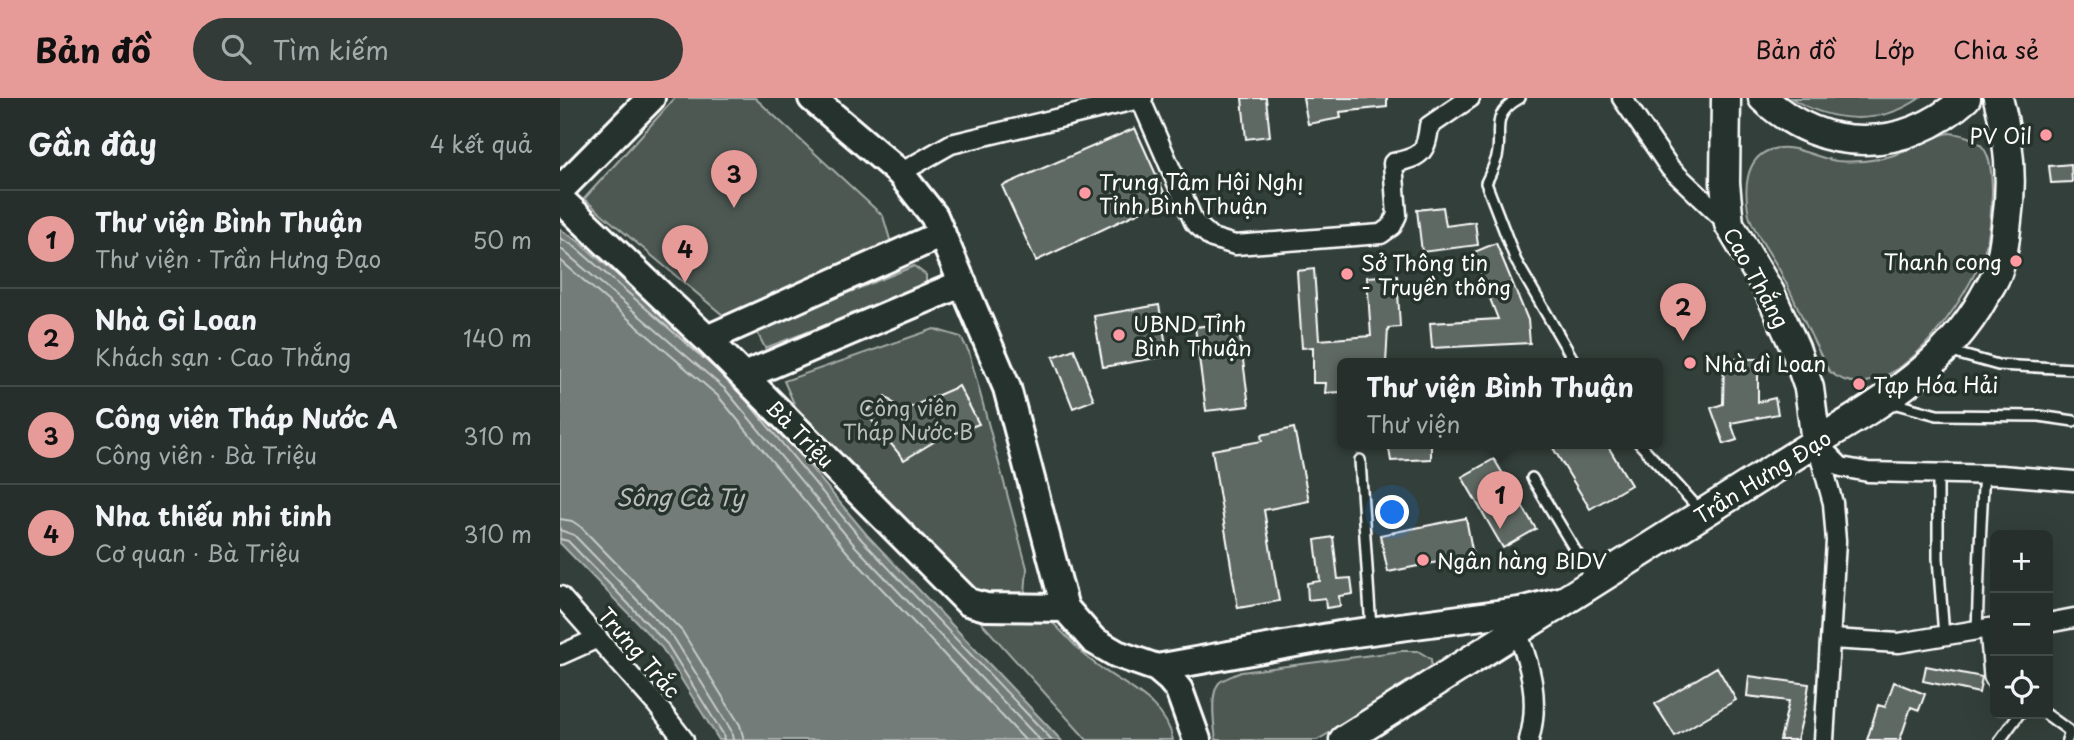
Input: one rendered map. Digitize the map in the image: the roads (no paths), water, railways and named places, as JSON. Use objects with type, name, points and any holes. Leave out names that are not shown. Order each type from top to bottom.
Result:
[{"type":"main road","points":[[1726,98],[1725,183],[1729,224]]},
{"type":"main road","points":[[1763,98],[1804,127],[1833,137],[1863,141],[1894,138],[1923,128],[1949,113],[1966,98]]},
{"type":"main road","name":"Trần Hưng Đạo","points":[[1344,740],[1884,401],[1946,351],[1967,326],[1997,273],[2004,244],[2009,206],[2010,160],[1998,98]]},
{"type":"main road","name":"Cao Thắng","points":[[1729,224],[1770,293],[1795,348],[1809,388],[1816,442]]},
{"type":"street","points":[[560,191],[651,98]]},
{"type":"street","points":[[812,98],[900,173],[934,216],[1007,388],[1065,608],[1093,640],[1117,653],[1157,668],[1179,690],[1197,740]]},
{"type":"street","points":[[900,173],[951,144],[1141,98],[1194,222],[1212,238],[1235,245],[1381,234],[1392,226],[1397,215],[1394,163],[1420,154],[1427,147],[1429,126],[1470,98]]},
{"type":"street","name":"Cao Thắng","points":[[1622,98],[1670,168],[1729,224]]},
{"type":"street","name":"Bà Triệu","points":[[560,199],[707,339],[968,602],[986,607],[1065,608]]},
{"type":"street","points":[[707,339],[942,234]]},
{"type":"street","points":[[744,376],[963,284]]},
{"type":"street","points":[[1816,442],[1841,467],[1868,472],[1984,474],[2074,481]]},
{"type":"street","name":"Cao Thắng","points":[[1816,442],[1834,514],[1836,541],[1824,740]]},
{"type":"street","name":"Trưng Trắc","points":[[560,596],[656,704],[684,740]]},
{"type":"street","points":[[1157,668],[1371,630],[1520,611],[1568,598]]},
{"type":"street","points":[[2053,622],[2074,618]]},
{"type":"street","points":[[1830,639],[1899,643],[1986,628]]},
{"type":"street","points":[[1517,631],[1528,661],[1535,706],[1529,740]]},
{"type":"street","points":[[560,655],[598,638]]},
{"type":"lane","points":[[1520,98],[1501,115],[1497,133],[1497,156],[1486,183],[1516,261],[1572,358]]},
{"type":"lane","points":[[1946,351],[1997,365],[2074,369]]},
{"type":"lane","points":[[1884,401],[1937,415],[2039,416],[2074,421]]},
{"type":"lane","points":[[1644,449],[1703,513]]},
{"type":"lane","points":[[1360,460],[1371,630]]},
{"type":"lane","points":[[1938,473],[1938,558],[1944,636]]},
{"type":"lane","points":[[1984,474],[1979,543],[1990,679]]},
{"type":"lane","points":[[1532,478],[1594,582]]},
{"type":"lane","points":[[2053,718],[2065,726],[2070,736]]},
{"type":"lane","points":[[2000,740],[2015,719]]},
{"type":"water","name":"Sông Cà Ty","points":[[560,229],[578,241],[736,378],[867,535],[1061,740],[719,740],[662,648],[560,543]]},
{"type":"place","name":"PV Oil","points":[[2046,135]]},
{"type":"place","name":"Trung Tâm Hội Nghị Tỉnh Bình Thuận","points":[[1085,193]]},
{"type":"place","name":"Công viên Tháp Nước A","points":[[734,208]]},
{"type":"place","name":"Thanh cong","points":[[2016,261]]},
{"type":"place","name":"Sở Thông tin - Truyền thông","points":[[1347,274]]},
{"type":"place","name":"Nha thiếu nhi tinh","points":[[685,283]]},
{"type":"place","name":"UBND Tỉnh Bình Thuận","points":[[1119,335]]},
{"type":"place","name":"Nhà Gì Loan","points":[[1683,341]]},
{"type":"place","name":"Nhà dì Loan","points":[[1690,363]]},
{"type":"place","name":"Tạp Hóa Hải","points":[[1859,384]]},
{"type":"place","name":"Thư viện Bình Thuận","points":[[1500,529]]},
{"type":"place","name":"Ngân hàng BIDV","points":[[1423,560]]},
{"type":"park label","name":"Công viên Tháp Nước B","points":[[908,419]]}]
